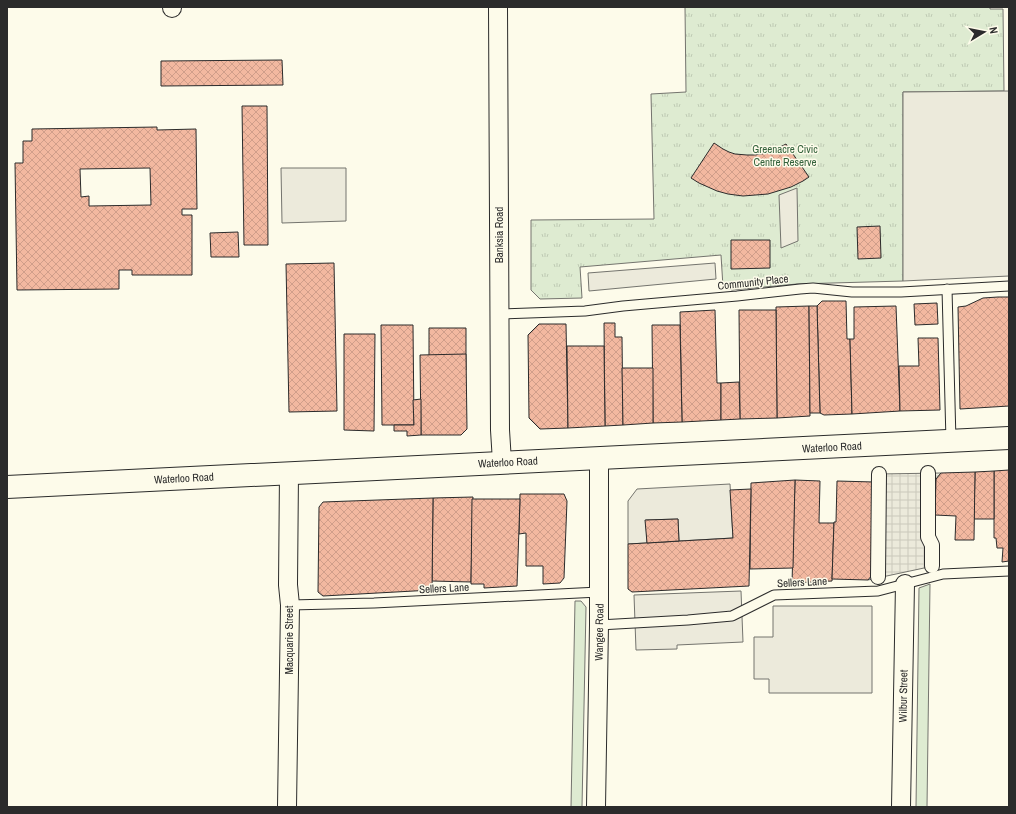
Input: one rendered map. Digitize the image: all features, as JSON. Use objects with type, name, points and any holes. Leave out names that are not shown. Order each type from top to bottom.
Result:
[{"type":"main road","name":"Waterloo Road","points":[[7,487],[1009,438]]},
{"type":"street","name":"Banksia Road","points":[[498,7],[500,430],[502,462]]},
{"type":"street","name":"Wangee Road","points":[[596,807],[599,625],[599,458]]},
{"type":"street","name":"Macquarie Street","points":[[287,807],[290,605],[288,585],[289,473]]},
{"type":"street","points":[[928,473],[928,537],[932,544],[932,566]]},
{"type":"street","points":[[878,577],[879,474]]},
{"type":"street","name":"Wilbur Street","points":[[901,807],[905,584]]},
{"type":"lane","name":"Community Place","points":[[500,314],[585,311],[813,288],[852,292],[886,292],[1009,286]]},
{"type":"lane","points":[[947,290],[951,441]]},
{"type":"lane","name":"Sellers Lane","points":[[599,625],[732,616],[774,595],[878,591],[943,574],[1009,571]]},
{"type":"lane","name":"Sellers Lane","points":[[290,605],[374,603],[599,592]]},
{"type":"green space","name":"Greenacre Civic Centre Reserve","points":[[685,7],[990,7],[990,9],[1003,9],[1004,91],[903,92],[903,281],[797,284],[732,290],[723,287],[721,255],[580,267],[582,298],[540,299],[531,290],[531,220],[654,219],[651,94],[686,92]]},
{"type":"green space","points":[[930,584],[927,807],[916,807],[919,588]]},
{"type":"green space","points":[[575,601],[581,601],[586,607],[582,807],[571,807]]},
{"type":"shaded area","points":[[1009,91],[1009,276],[903,281],[903,92]]},
{"type":"shaded area","points":[[281,168],[346,168],[346,221],[282,223]]},
{"type":"shaded area","points":[[797,188],[798,241],[781,248],[779,195]]},
{"type":"shaded area","points":[[715,263],[716,279],[589,291],[588,273]]},
{"type":"shaded area","points":[[941,473],[936,479],[934,561],[938,565],[868,580],[879,474]]},
{"type":"shaded area","points":[[730,484],[733,538],[679,541],[678,519],[646,520],[647,543],[628,544],[628,501],[637,489]]},
{"type":"shaded area","points":[[741,591],[743,642],[677,645],[677,649],[636,650],[634,595]]},
{"type":"shaded area","points":[[773,606],[872,606],[872,693],[769,693],[769,679],[754,679],[754,637],[773,637]]},
{"type":"building","points":[[282,60],[283,85],[161,86],[161,61]]},
{"type":"building","points":[[242,106],[267,106],[268,245],[244,245]]},
{"type":"building","points":[[157,127],[157,130],[196,129],[197,209],[182,209],[182,215],[192,215],[192,275],[132,275],[132,270],[119,270],[119,289],[17,290],[15,163],[23,163],[23,141],[32,141],[32,129]],"holes":[[[150,168],[151,205],[89,206],[89,196],[81,197],[80,169]]]},
{"type":"building","points":[[714,143],[729,152],[747,155],[768,153],[786,144],[809,177],[791,187],[768,194],[743,196],[717,191],[691,178]]},
{"type":"building","points":[[880,226],[881,258],[858,259],[857,227]]},
{"type":"building","points":[[238,232],[239,257],[211,257],[210,233]]},
{"type":"building","points":[[731,240],[770,240],[770,268],[731,269]]},
{"type":"building","points":[[334,263],[337,411],[289,412],[286,264]]},
{"type":"building","points":[[1009,297],[1009,406],[960,409],[958,307],[966,306],[983,298]]},
{"type":"building","points":[[822,301],[846,301],[847,339],[850,339],[852,414],[824,415],[820,413],[817,306]]},
{"type":"building","points":[[937,303],[938,324],[915,325],[914,304]]},
{"type":"building","points":[[809,306],[810,416],[777,418],[776,307]]},
{"type":"building","points":[[809,306],[817,306],[820,413],[810,413]]},
{"type":"building","points":[[896,306],[900,411],[852,414],[850,339],[854,339],[854,307]]},
{"type":"building","points":[[715,310],[717,383],[721,383],[721,420],[682,422],[680,312]]},
{"type":"building","points":[[739,310],[776,310],[777,418],[740,419]]},
{"type":"building","points":[[604,323],[615,323],[615,337],[622,337],[623,425],[605,426]]},
{"type":"building","points":[[539,324],[566,324],[568,428],[540,429],[529,418],[528,335]]},
{"type":"building","points":[[381,325],[413,325],[414,425],[382,425]]},
{"type":"building","points":[[652,325],[680,325],[682,422],[653,423]]},
{"type":"building","points":[[429,328],[466,328],[466,370],[429,371]]},
{"type":"building","points":[[344,334],[375,334],[374,431],[344,430]]},
{"type":"building","points":[[918,338],[938,338],[940,410],[900,411],[899,366],[919,366]]},
{"type":"building","points":[[567,346],[604,346],[605,426],[568,428]]},
{"type":"building","points":[[466,354],[467,429],[461,435],[421,435],[420,355]]},
{"type":"building","points":[[622,368],[653,368],[653,423],[623,425]]},
{"type":"building","points":[[739,382],[740,419],[721,420],[721,383]]},
{"type":"building","points":[[421,399],[421,435],[407,436],[407,431],[394,431],[394,425],[414,425],[413,400]]},
{"type":"building","points":[[1009,470],[1009,561],[1002,562],[1003,548],[997,548],[996,538],[994,538],[994,471]]},
{"type":"building","points":[[994,471],[994,519],[974,519],[975,472]]},
{"type":"building","points":[[975,472],[974,540],[955,540],[956,516],[935,515],[936,479],[941,473]]},
{"type":"building","points":[[795,480],[820,481],[819,523],[834,523],[832,581],[792,583]]},
{"type":"building","points":[[795,480],[793,568],[750,569],[751,483]]},
{"type":"building","points":[[837,481],[874,482],[872,575],[868,580],[832,579]]},
{"type":"building","points":[[751,489],[749,586],[632,592],[628,589],[628,544],[733,538],[730,490]]},
{"type":"building","points":[[520,494],[564,494],[567,501],[564,578],[560,583],[543,584],[543,566],[526,566],[526,533],[519,534]]},
{"type":"building","points":[[473,497],[471,582],[432,581],[433,498]]},
{"type":"building","points":[[433,498],[432,590],[323,596],[318,592],[319,507],[323,502]]},
{"type":"building","points":[[472,499],[520,499],[517,586],[484,588],[484,584],[471,584]]},
{"type":"building","points":[[678,519],[679,541],[647,543],[645,520]]}]
